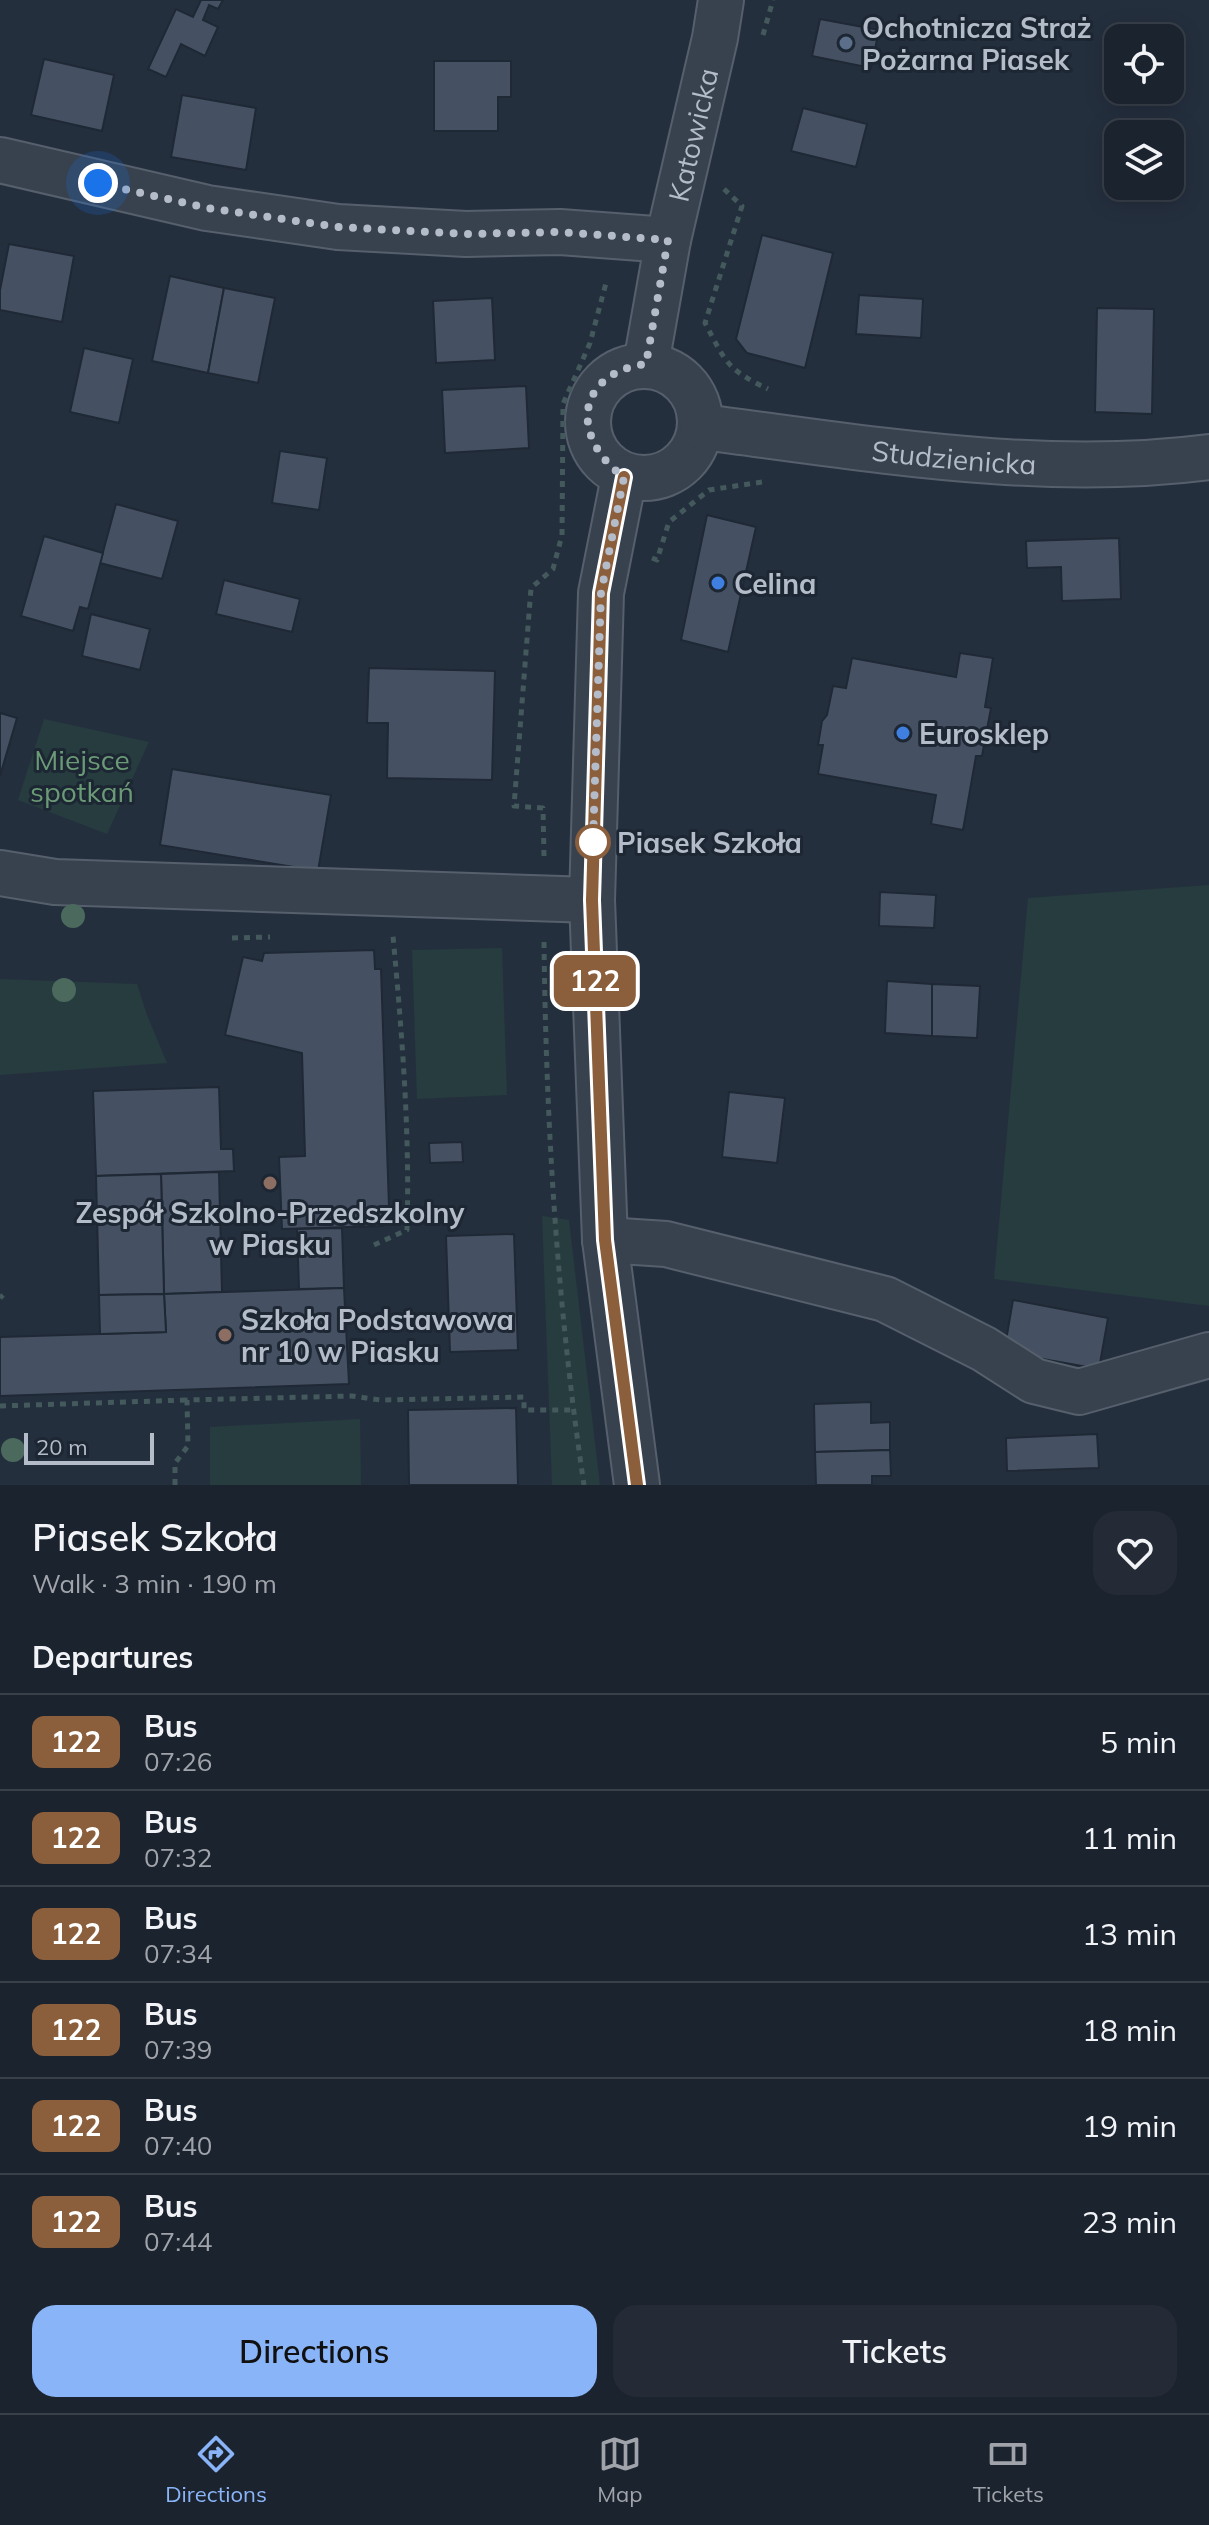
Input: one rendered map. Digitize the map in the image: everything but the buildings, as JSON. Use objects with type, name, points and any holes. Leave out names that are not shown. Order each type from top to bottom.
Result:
[{"type":"street","name":"Katowicka","points":[[646,364],[668,240],[721,0]]},
{"type":"street","points":[[0,160],[207,208],[338,227],[466,234],[560,232],[668,240]]},
{"type":"street","points":[[646,364],[668,370],[690,388],[702,427],[690,456],[671,472],[647,479],[624,477],[606,464],[595,449],[587,427],[595,391],[605,379],[624,367],[646,364]]},
{"type":"street","name":"Studzienicka","points":[[702,427],[1017,462],[1159,464],[1209,457]]},
{"type":"street","points":[[624,477],[601,593],[592,900],[605,1240],[637,1485]]},
{"type":"street","points":[[0,873],[55,882],[592,900]]},
{"type":"street","points":[[605,1240],[666,1244],[885,1299],[984,1349],[1034,1381],[1079,1392],[1209,1355]]},
{"type":"path","points":[[759,48],[773,0]]},
{"type":"path","points":[[721,186],[742,206],[705,323],[727,364],[741,377],[777,393],[760,482]]},
{"type":"path","points":[[562,535],[610,542],[657,560],[669,522],[709,490],[760,482],[776,484]]},
{"type":"path","points":[[374,1245],[407,1230],[409,1175],[393,933]]},
{"type":"path","points":[[232,938],[276,937]]},
{"type":"path","points":[[0,1406],[352,1396],[380,1400],[524,1397],[524,1410],[574,1410]]},
{"type":"path","points":[[175,1485],[175,1463],[188,1446],[187,1400]]},
{"type":"green space","name":"Miejsce spotkań","points":[[44,719],[149,742],[107,834],[18,800]]},
{"type":"green space","points":[[1209,885],[1209,1306],[994,1279],[1028,898]]},
{"type":"green space","points":[[502,948],[507,1095],[417,1099],[412,950]]},
{"type":"green space","points":[[0,979],[137,984],[167,1063],[0,1075]]},
{"type":"green space","points":[[542,1216],[569,1220],[600,1485],[552,1485]]},
{"type":"green space","points":[[360,1419],[361,1485],[210,1485],[210,1427]]},
{"type":"bus line","name":"122","points":[[624,477],[601,593],[592,900],[605,1240],[637,1485]]},
{"type":"place","name":"Ochotnicza Straż Pożarna Piasek","points":[[846,43]]},
{"type":"place","name":"Celina","points":[[718,583]]},
{"type":"place","name":"Eurosklep","points":[[903,733]]},
{"type":"place","name":"Piasek Szkoła","points":[[593,842]]},
{"type":"place","name":"Zespół Szkolno-Przedszkolny w Piasku","points":[[270,1183]]},
{"type":"place","name":"Szkoła Podstawowa nr 10 w Piasku","points":[[225,1335]]},
{"type":"route","points":[[98,183],[207,208],[338,227],[466,234],[560,232],[668,240],[646,364],[624,367],[605,379],[595,391],[589,407],[587,427],[595,449],[606,464],[624,477],[601,593],[593,842]]}]
